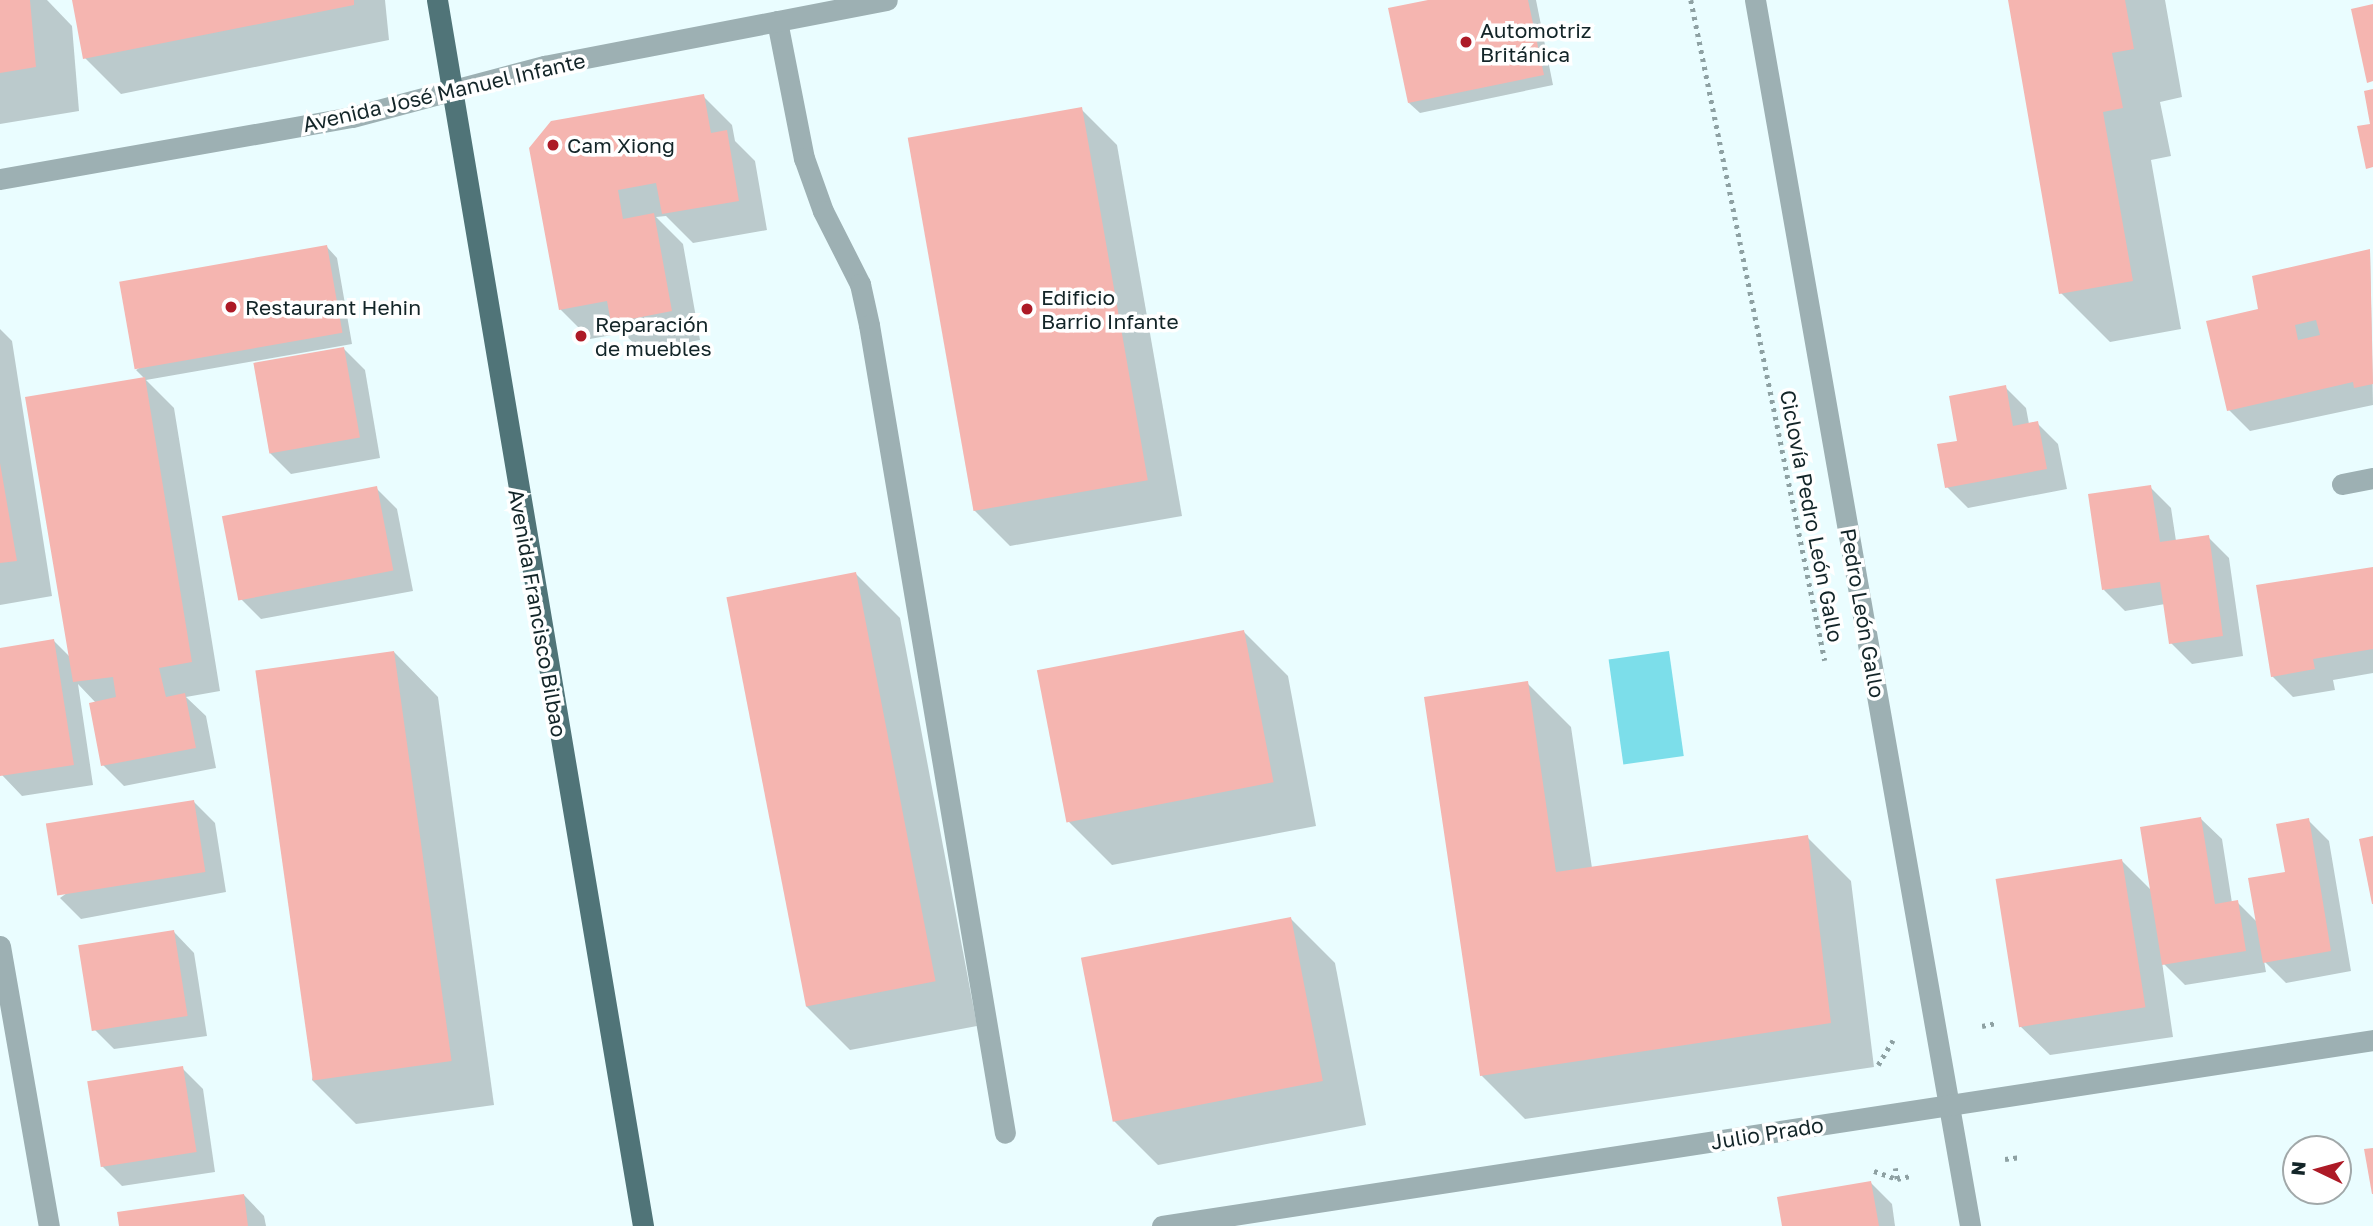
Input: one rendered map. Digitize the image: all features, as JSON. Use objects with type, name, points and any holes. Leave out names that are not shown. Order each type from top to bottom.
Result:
[{"type":"main road","name":"Avenida Francisco Bilbao","points":[[437,0],[449,89],[643,1226]]},
{"type":"street","name":"Avenida José Manuel Infante","points":[[0,179],[352,117],[449,89],[887,0]]},
{"type":"street","name":"Pedro León Gallo","points":[[1755,0],[1970,1226]]},
{"type":"street","points":[[777,22],[804,158],[823,211],[860,284],[869,325],[1005,1133]]},
{"type":"street","points":[[2342,484],[2373,478]]},
{"type":"street","points":[[0,946],[49,1226]]},
{"type":"street","name":"Julio Prado","points":[[1162,1226],[2373,1040]]},
{"type":"path","name":"Ciclovía Pedro León Gallo","points":[[1692,0],[1827,669]]},
{"type":"path","points":[[1982,1026],[1996,1023]]},
{"type":"path","points":[[1878,1065],[1893,1040]]},
{"type":"path","points":[[2005,1159],[2021,1157]]},
{"type":"path","points":[[1895,1168],[1897,1179]]},
{"type":"path","points":[[1874,1171],[1897,1179],[1910,1176]]},
{"type":"water","points":[[1669,651],[1684,756],[1623,764],[1609,659]]},
{"type":"building","points":[[0,0],[30,0],[36,67],[0,73]]},
{"type":"building","points":[[72,0],[354,0],[354,5],[83,59]]},
{"type":"building","name":"Automotriz Británica","points":[[1428,0],[1528,0],[1544,75],[1408,103],[1388,8]]},
{"type":"building","points":[[2008,0],[2125,0],[2134,49],[2112,53],[2123,108],[2103,112],[2133,281],[2059,294]]},
{"type":"building","points":[[2373,4],[2373,81],[2367,83],[2351,9]]},
{"type":"building","points":[[2373,89],[2373,167],[2366,169],[2357,126],[2370,124],[2364,91]]},
{"type":"building","points":[[704,94],[711,133],[727,130],[739,201],[662,214],[656,183],[618,190],[623,219],[654,213],[672,311],[611,323],[607,301],[559,310],[529,148],[551,121]]},
{"type":"building","name":"Edificio Barrio Infante","points":[[1082,107],[1148,480],[974,511],[908,138]]},
{"type":"building","name":"Restaurant Hehin","points":[[327,245],[342,333],[135,369],[119,282]]},
{"type":"building","points":[[2370,249],[2373,384],[2354,388],[2353,382],[2227,411],[2206,321],[2258,309],[2252,276]],"holes":[[[2316,320],[2320,335],[2298,340],[2295,325]]]},
{"type":"building","points":[[344,347],[360,438],[269,454],[253,363]]},
{"type":"building","points":[[145,377],[192,662],[159,668],[166,697],[185,693],[196,748],[101,766],[89,703],[116,697],[113,677],[73,682],[25,397]]},
{"type":"building","points":[[2006,385],[2013,426],[2038,421],[2047,469],[1945,488],[1937,444],[1957,441],[1949,396]]},
{"type":"building","points":[[0,463],[17,561],[0,563]]},
{"type":"building","points":[[2151,485],[2160,542],[2209,535],[2223,636],[2169,644],[2160,582],[2102,590],[2088,494]]},
{"type":"building","points":[[377,486],[393,570],[238,601],[222,516]]},
{"type":"building","points":[[2373,567],[2373,649],[2313,659],[2315,669],[2271,677],[2256,585]]},
{"type":"building","points":[[856,572],[936,981],[806,1007],[726,597]]},
{"type":"building","points":[[1244,630],[1274,782],[1066,822],[1037,670]]},
{"type":"building","points":[[54,639],[74,765],[0,776],[0,648]]},
{"type":"building","points":[[394,651],[452,1061],[313,1080],[255,670]]},
{"type":"building","points":[[1528,681],[1556,872],[1808,835],[1831,1023],[1480,1076],[1424,697]]},
{"type":"building","points":[[194,800],[205,872],[57,896],[46,823]]},
{"type":"building","points":[[2201,817],[2215,904],[2238,900],[2246,951],[2162,965],[2140,827]]},
{"type":"building","points":[[2309,818],[2331,951],[2263,963],[2248,878],[2285,872],[2276,824]]},
{"type":"building","points":[[2373,836],[2373,904],[2372,904],[2359,839]]},
{"type":"building","points":[[2122,859],[2145,1007],[2019,1027],[1996,879]]},
{"type":"building","points":[[1291,917],[1323,1081],[1113,1122],[1081,958]]},
{"type":"building","points":[[174,930],[188,1016],[92,1031],[78,945]]},
{"type":"building","points":[[183,1066],[197,1152],[101,1167],[87,1081]]},
{"type":"building","points":[[2373,1148],[2373,1194],[2372,1194],[2364,1149]]},
{"type":"building","points":[[1871,1181],[1879,1226],[1782,1226],[1777,1197]]},
{"type":"building","points":[[244,1194],[248,1226],[119,1226],[117,1212]]},
{"type":"place","name":"Automotriz Británica","points":[[1466,42]]},
{"type":"place","name":"Cam Xiong","points":[[553,145]]},
{"type":"place","name":"Restaurant Hehin","points":[[231,307]]},
{"type":"place","name":"Edificio Barrio Infante","points":[[1027,309]]},
{"type":"place","name":"Reparación de muebles","points":[[581,336]]}]
